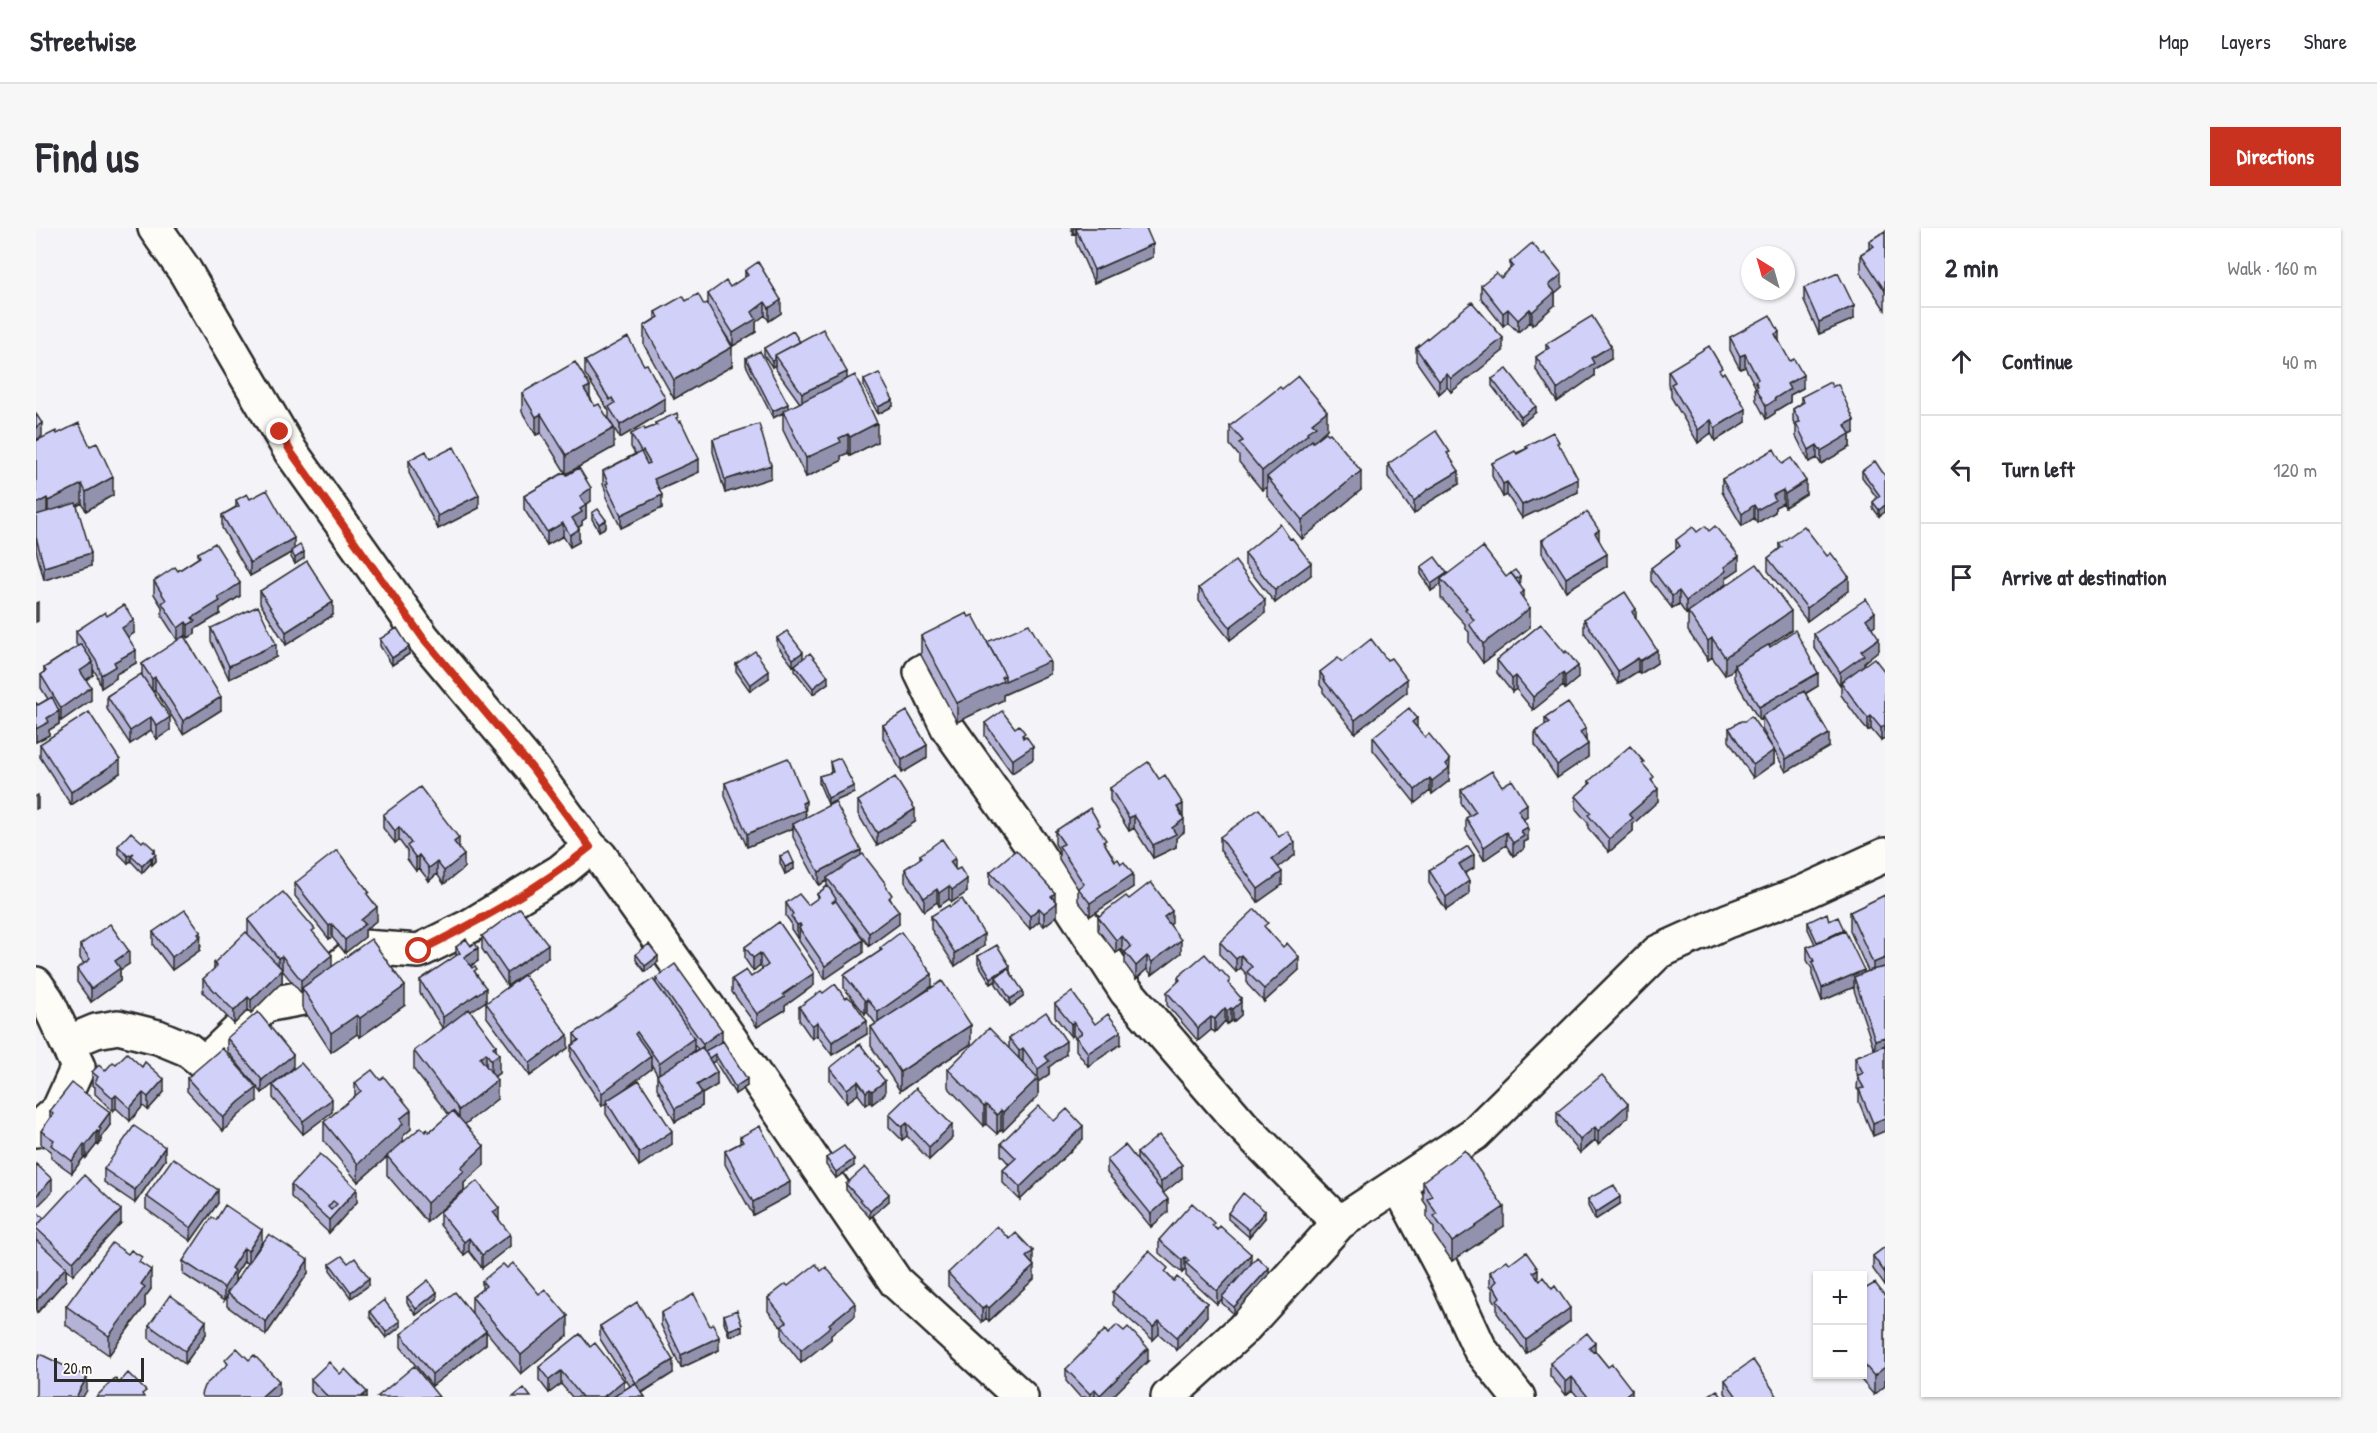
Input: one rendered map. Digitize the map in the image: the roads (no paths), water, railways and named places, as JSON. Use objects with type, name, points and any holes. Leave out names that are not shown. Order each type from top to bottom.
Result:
[{"type":"street","points":[[155,228],[185,271],[291,452],[423,638],[532,768],[590,847],[600,856],[720,1024],[896,1282],[1021,1397]]},
{"type":"street","points":[[921,672],[948,728],[1032,846],[1126,991],[1241,1124],[1340,1223]]},
{"type":"street","points":[[67,1043],[96,1031],[118,1027],[158,1037],[187,1048],[208,1066],[214,1054],[265,1005],[303,998],[363,947],[419,951],[470,926],[561,871],[590,847]]},
{"type":"street","points":[[1168,1397],[1242,1330],[1340,1223],[1474,1134],[1658,952],[1885,855]]},
{"type":"street","points":[[36,984],[47,1000],[78,1067],[59,1109],[36,1130]]},
{"type":"street","points":[[1398,1184],[1445,1273],[1480,1348],[1518,1397]]}]
